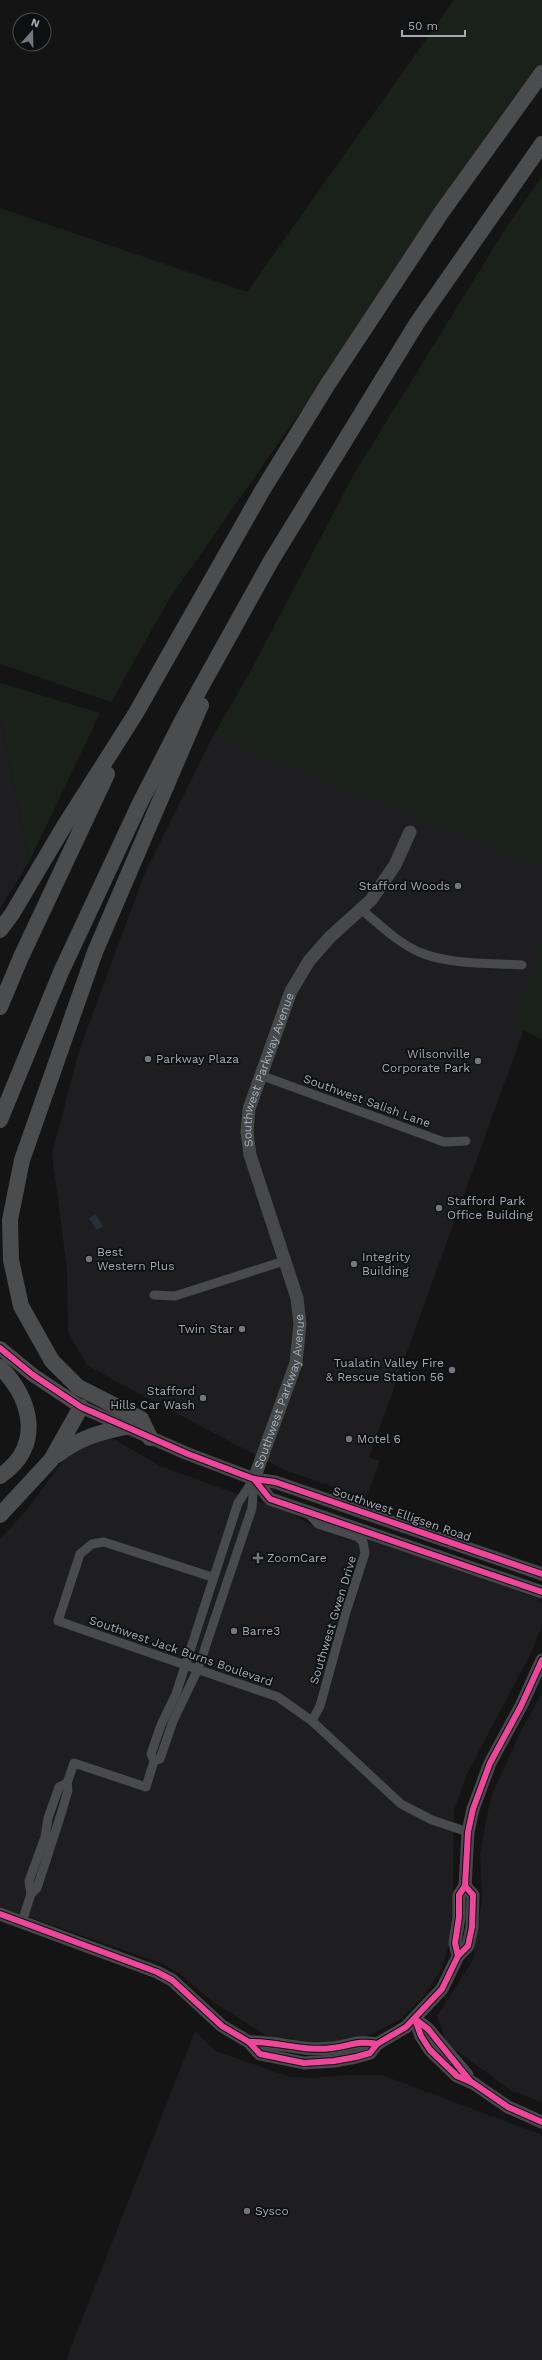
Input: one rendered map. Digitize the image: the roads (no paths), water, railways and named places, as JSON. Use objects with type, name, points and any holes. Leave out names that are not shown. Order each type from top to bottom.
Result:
[{"type":"highway","points":[[0,930],[16,908],[62,828],[136,713],[262,492],[336,371],[428,233],[542,72]]},
{"type":"highway","points":[[0,1120],[49,1000],[116,854],[182,721],[230,638],[271,561],[381,380],[452,272],[542,144]]},
{"type":"highway","points":[[150,1438],[141,1419],[78,1387],[52,1361],[21,1306],[10,1260],[10,1220],[22,1160],[95,952],[230,638]]},
{"type":"highway","points":[[0,1007],[21,957],[136,713]]},
{"type":"highway","points":[[0,1366],[11,1378],[24,1399],[29,1421],[27,1442],[22,1453],[10,1470],[0,1476]]},
{"type":"highway","points":[[51,1460],[81,1407]]},
{"type":"highway","points":[[0,1515],[51,1460],[74,1443],[89,1436],[125,1428]]},
{"type":"main road","name":"Southwest Elligsen Road","points":[[0,1348],[33,1375],[81,1407]]},
{"type":"street","name":"Southwest Parkway Avenue","points":[[254,1479],[296,1363],[300,1337],[297,1298],[250,1155],[247,1132],[249,1109],[286,1002],[303,970],[330,937],[362,910],[392,870],[410,832]]},
{"type":"street","points":[[362,910],[393,937],[418,952],[447,960],[522,965]]},
{"type":"street","name":"Southwest Salish Lane","points":[[260,1075],[444,1142],[466,1142]]},
{"type":"street","points":[[154,1295],[176,1296],[284,1261]]},
{"type":"street","name":"Southwest Elligsen Road","points":[[81,1407],[125,1428],[254,1479],[275,1482],[542,1574]]},
{"type":"street","name":"Southwest Elligsen Road","points":[[254,1479],[270,1499],[542,1592]]},
{"type":"street","points":[[22,1922],[31,1894],[37,1888],[61,1816],[68,1790],[67,1783],[74,1763],[146,1787],[154,1761],[151,1754],[161,1725],[176,1694],[186,1665],[212,1577],[238,1503],[254,1479]]},
{"type":"street","points":[[154,1761],[160,1759],[173,1721],[198,1669],[252,1508],[254,1479]]},
{"type":"street","name":"Southwest Gwen Drive","points":[[306,1511],[318,1524],[358,1537],[363,1542],[365,1553],[346,1612],[320,1706],[312,1721]]},
{"type":"street","name":"Southwest Jack Burns Boulevard","points":[[212,1577],[104,1542],[92,1544],[80,1554],[58,1621],[278,1697],[312,1721],[401,1804],[432,1820],[468,1832]]},
{"type":"street","points":[[0,1914],[157,1972],[172,1980],[222,2026],[249,2042],[260,2054],[294,2062],[315,2063],[356,2057],[370,2053],[377,2044],[398,2033],[416,2019],[442,1989],[458,1956],[468,1946],[472,1927],[473,1895],[465,1886],[468,1832],[485,1775],[521,1706],[542,1660]]},
{"type":"street","points":[[416,2019],[421,2036],[430,2050],[456,2076],[473,2083],[508,2108],[542,2122]]},
{"type":"place","name":"Stafford Woods","points":[[458,886]]},
{"type":"place","name":"Parkway Plaza","points":[[148,1059]]},
{"type":"place","name":"Wilsonville Corporate Park","points":[[478,1061]]},
{"type":"place","name":"Stafford Park Office Building","points":[[439,1208]]},
{"type":"place","name":"Best Western Plus","points":[[89,1259]]},
{"type":"place","name":"Integrity Building","points":[[354,1264]]},
{"type":"place","name":"Twin Star","points":[[242,1329]]},
{"type":"place","name":"Tualatin Valley Fire & Rescue Station 56","points":[[452,1370]]},
{"type":"place","name":"Stafford Hills Car Wash","points":[[203,1398]]},
{"type":"place","name":"Motel 6","points":[[349,1439]]},
{"type":"place","name":"ZoomCare","points":[[258,1558]]},
{"type":"place","name":"Barre3","points":[[234,1631]]},
{"type":"place","name":"Sysco","points":[[247,2211]]}]
